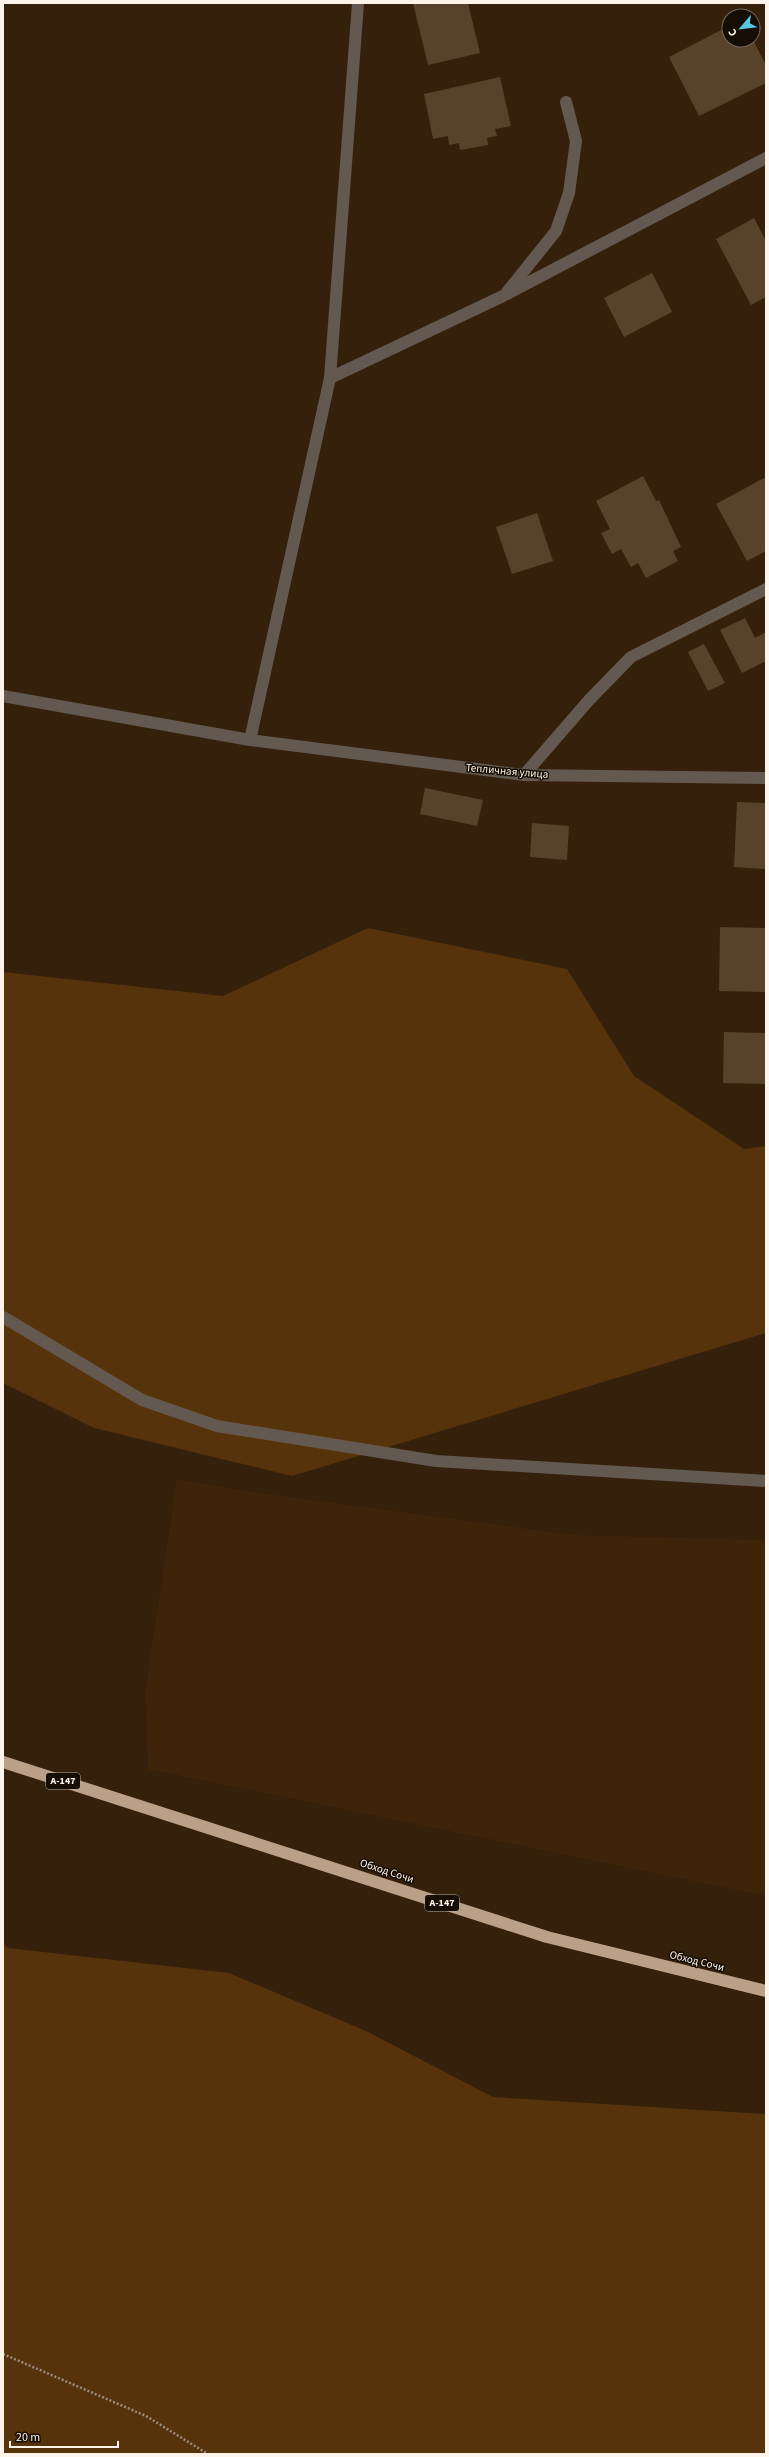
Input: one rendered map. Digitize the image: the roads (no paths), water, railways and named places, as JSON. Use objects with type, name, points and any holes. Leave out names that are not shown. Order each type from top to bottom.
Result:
[{"type":"highway","name":"Обход Сочи","points":[[3,1762],[122,1799],[547,1937],[766,1991]]},
{"type":"street","points":[[250,740],[330,378],[358,3]]},
{"type":"street","points":[[503,296],[556,231],[569,194],[576,140],[566,102]]},
{"type":"street","points":[[330,378],[503,296],[766,158]]},
{"type":"street","points":[[524,775],[590,699],[631,658],[766,589]]},
{"type":"street","name":"Тепличная улица","points":[[3,696],[250,740],[524,775],[766,778]]},
{"type":"street","points":[[3,1317],[142,1400],[217,1426],[436,1461],[766,1481]]}]
